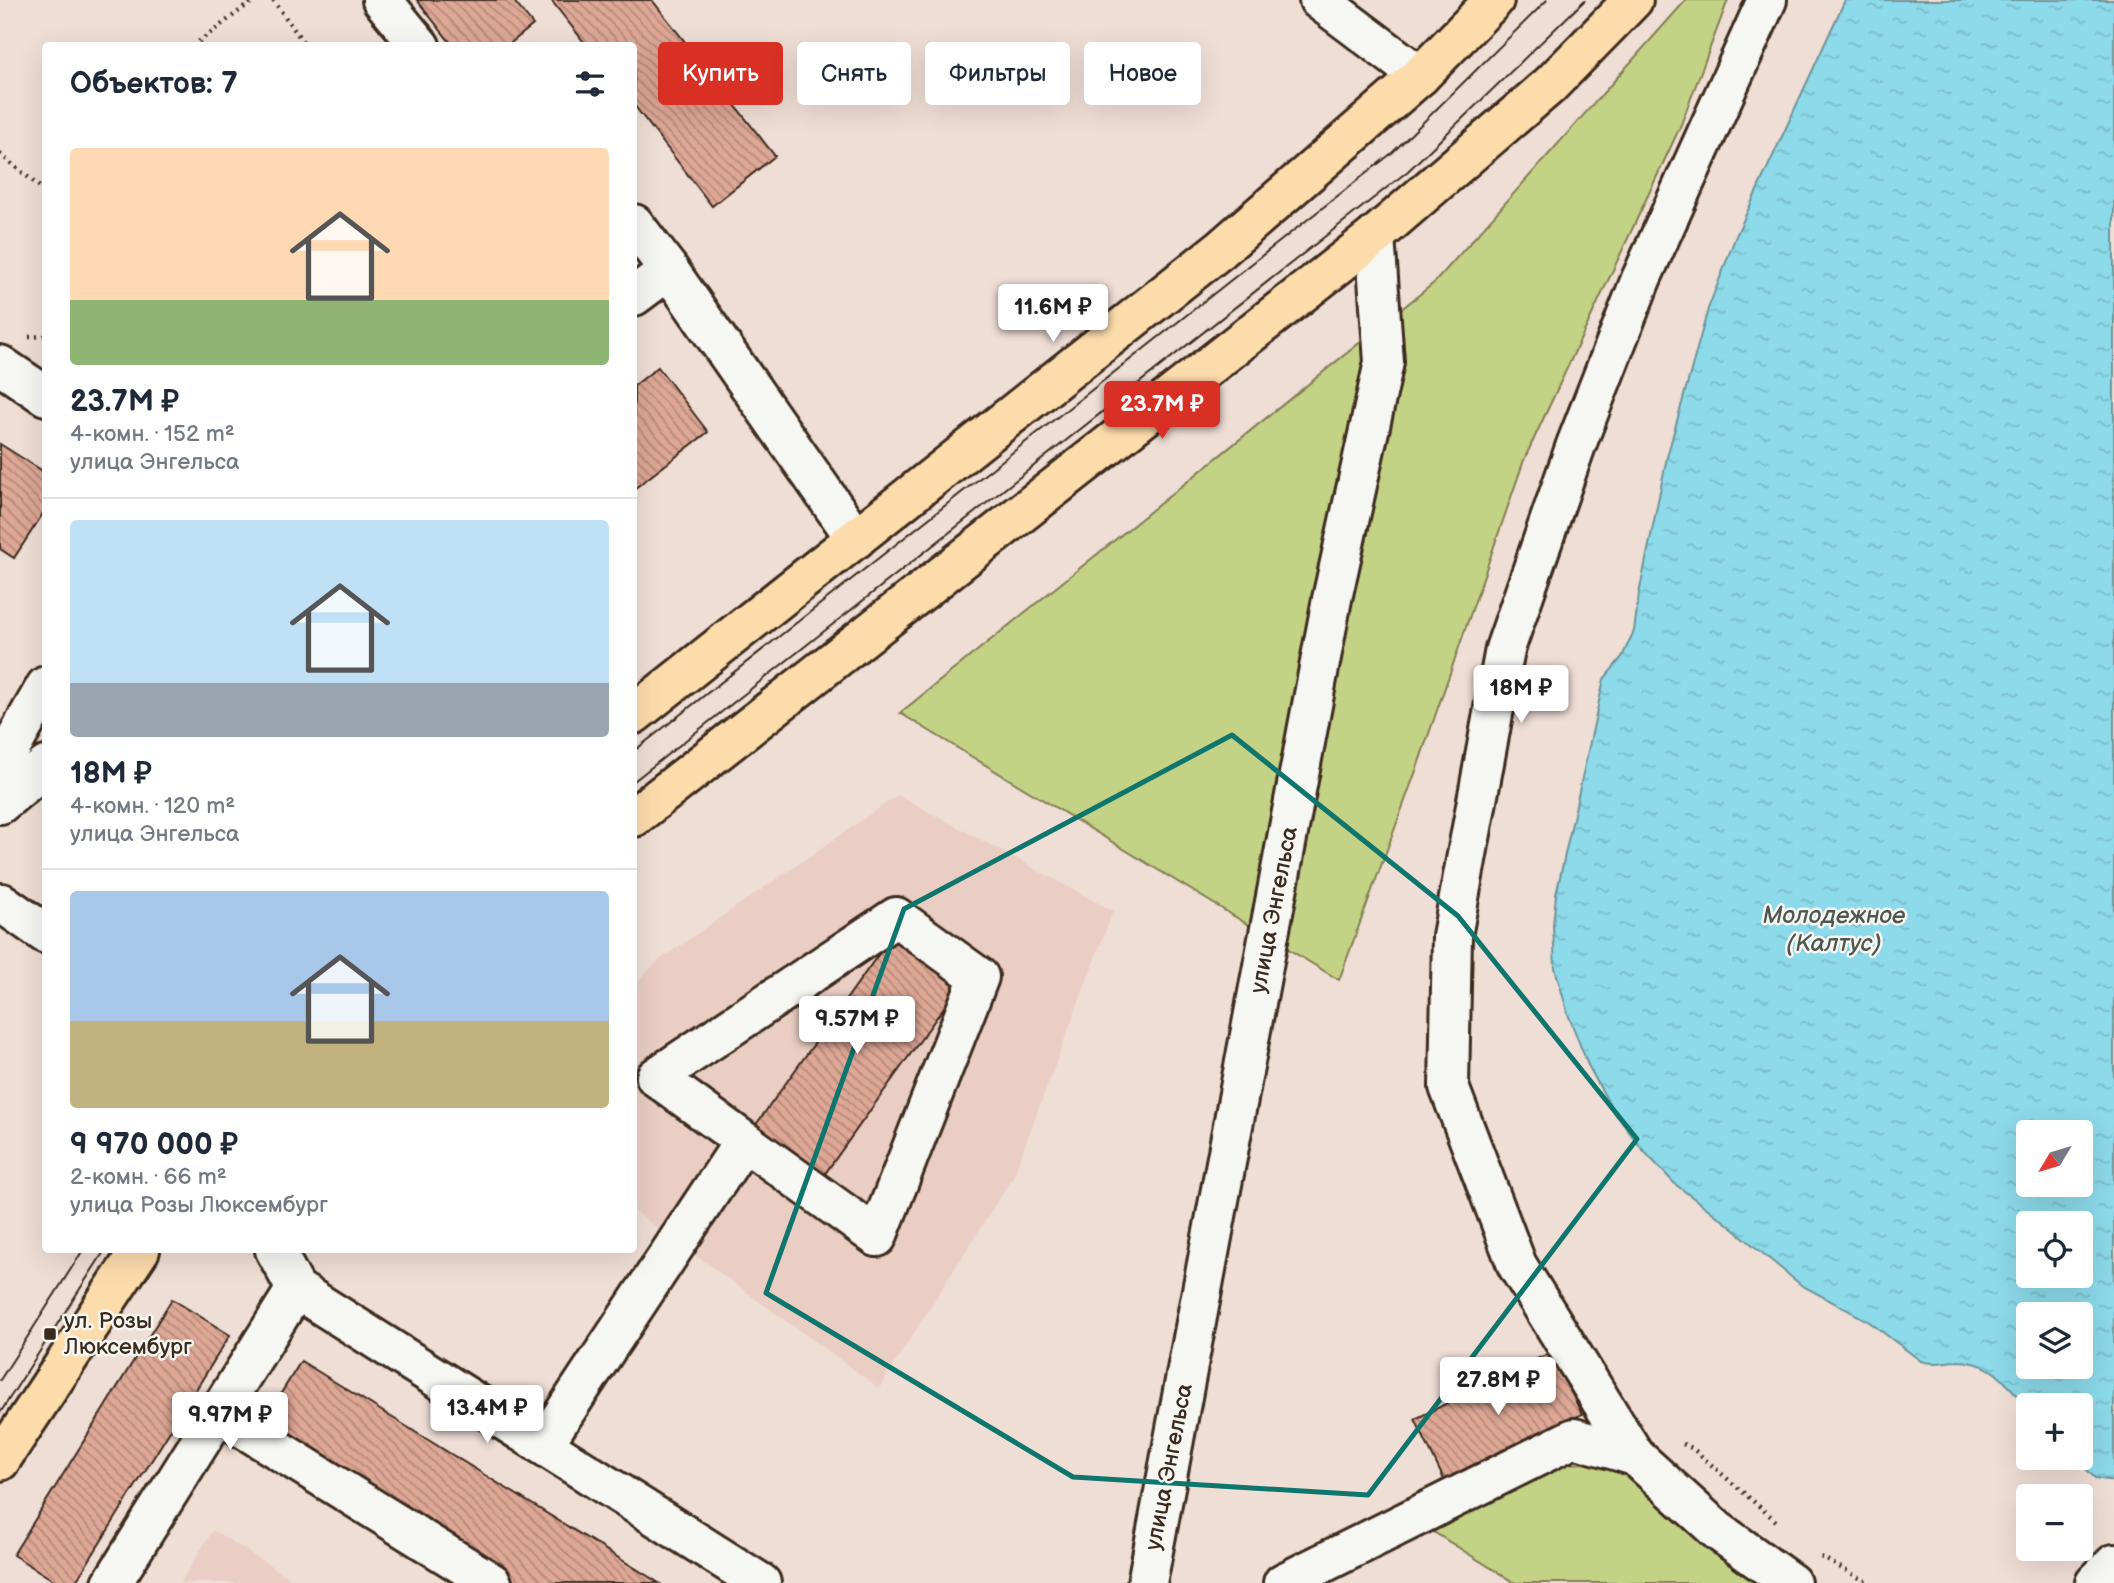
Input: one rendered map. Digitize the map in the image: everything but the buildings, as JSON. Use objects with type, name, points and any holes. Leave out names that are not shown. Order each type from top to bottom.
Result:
[{"type":"main road","points":[[637,711],[1221,249],[1420,76],[1494,0]]},
{"type":"main road","points":[[637,815],[1375,236],[1550,85],[1633,0]]},
{"type":"main road","points":[[0,1461],[138,1253]]},
{"type":"street","points":[[382,0],[417,42]]},
{"type":"street","points":[[1319,0],[1420,76]]},
{"type":"street","points":[[1768,0],[1641,279],[1576,445],[1505,649],[1452,936],[1449,1087],[1517,1265],[1635,1457],[1718,1531],[1791,1583]]},
{"type":"street","points":[[637,228],[856,539]]},
{"type":"street","name":"улица Энгельса","points":[[1147,1583],[1332,599],[1384,362],[1375,236]]},
{"type":"street","points":[[637,294],[669,270]]},
{"type":"street","points":[[0,365],[42,393]]},
{"type":"street","points":[[0,766],[42,693]]},
{"type":"street","points":[[0,804],[42,769]]},
{"type":"street","points":[[1,902],[42,931]]},
{"type":"street","points":[[895,917],[979,977],[877,1237],[744,1141],[656,1077],[895,917]]},
{"type":"street","points":[[544,1446],[744,1141]]},
{"type":"street","points":[[277,1253],[296,1289],[761,1583]]},
{"type":"street","points":[[112,1583],[296,1289]]},
{"type":"street","points":[[219,1413],[492,1583]]},
{"type":"street","points":[[1283,1583],[1363,1533],[1574,1438],[1635,1457]]},
{"type":"street","points":[[2095,1583],[2114,1564]]},
{"type":"path","points":[[198,42],[254,0]]},
{"type":"path","points":[[273,0],[303,42]]},
{"type":"path","points":[[0,154],[42,189]]},
{"type":"path","points":[[1681,1443],[1692,1448],[1782,1526]]},
{"type":"path","points":[[1811,1552],[1869,1583]]},
{"type":"highlighted area","points":[[1232,735],[1458,916],[1637,1139],[1368,1495],[1073,1477],[766,1293],[904,909]]},
{"type":"shaded area","points":[[898,795],[1113,911],[1013,1177],[879,1388],[637,1213],[637,982],[659,960]]},
{"type":"shaded area","points":[[213,1530],[298,1583],[180,1583]]},
{"type":"green space","points":[[1686,0],[1728,0],[1680,127],[1524,460],[1417,768],[1339,980],[900,713],[1435,282]]},
{"type":"green space","points":[[1641,1461],[1783,1583],[1515,1583],[1429,1529],[1564,1464]]},
{"type":"water","name":"Молодежное (Калтус)","points":[[1845,0],[2114,0],[2114,1481],[2095,1478],[2087,1470],[2093,1470],[2093,1393],[2016,1394],[1997,1374],[1979,1365],[1955,1361],[1921,1361],[1868,1321],[1801,1285],[1675,1184],[1642,1149],[1612,1109],[1588,1065],[1568,1014],[1555,968],[1553,925],[1556,895],[1604,679],[1622,657],[1634,631],[1667,457],[1708,309],[1736,236]]},
{"type":"tram line","points":[[637,749],[1392,153],[1547,0]]},
{"type":"tram line","points":[[637,779],[1408,171],[1585,0]]},
{"type":"tram line","points":[[0,1380],[81,1253]]},
{"type":"tram line","points":[[0,1413],[103,1253]]},
{"type":"place","name":"ул. Розы Люксембург","points":[[50,1334]]}]
